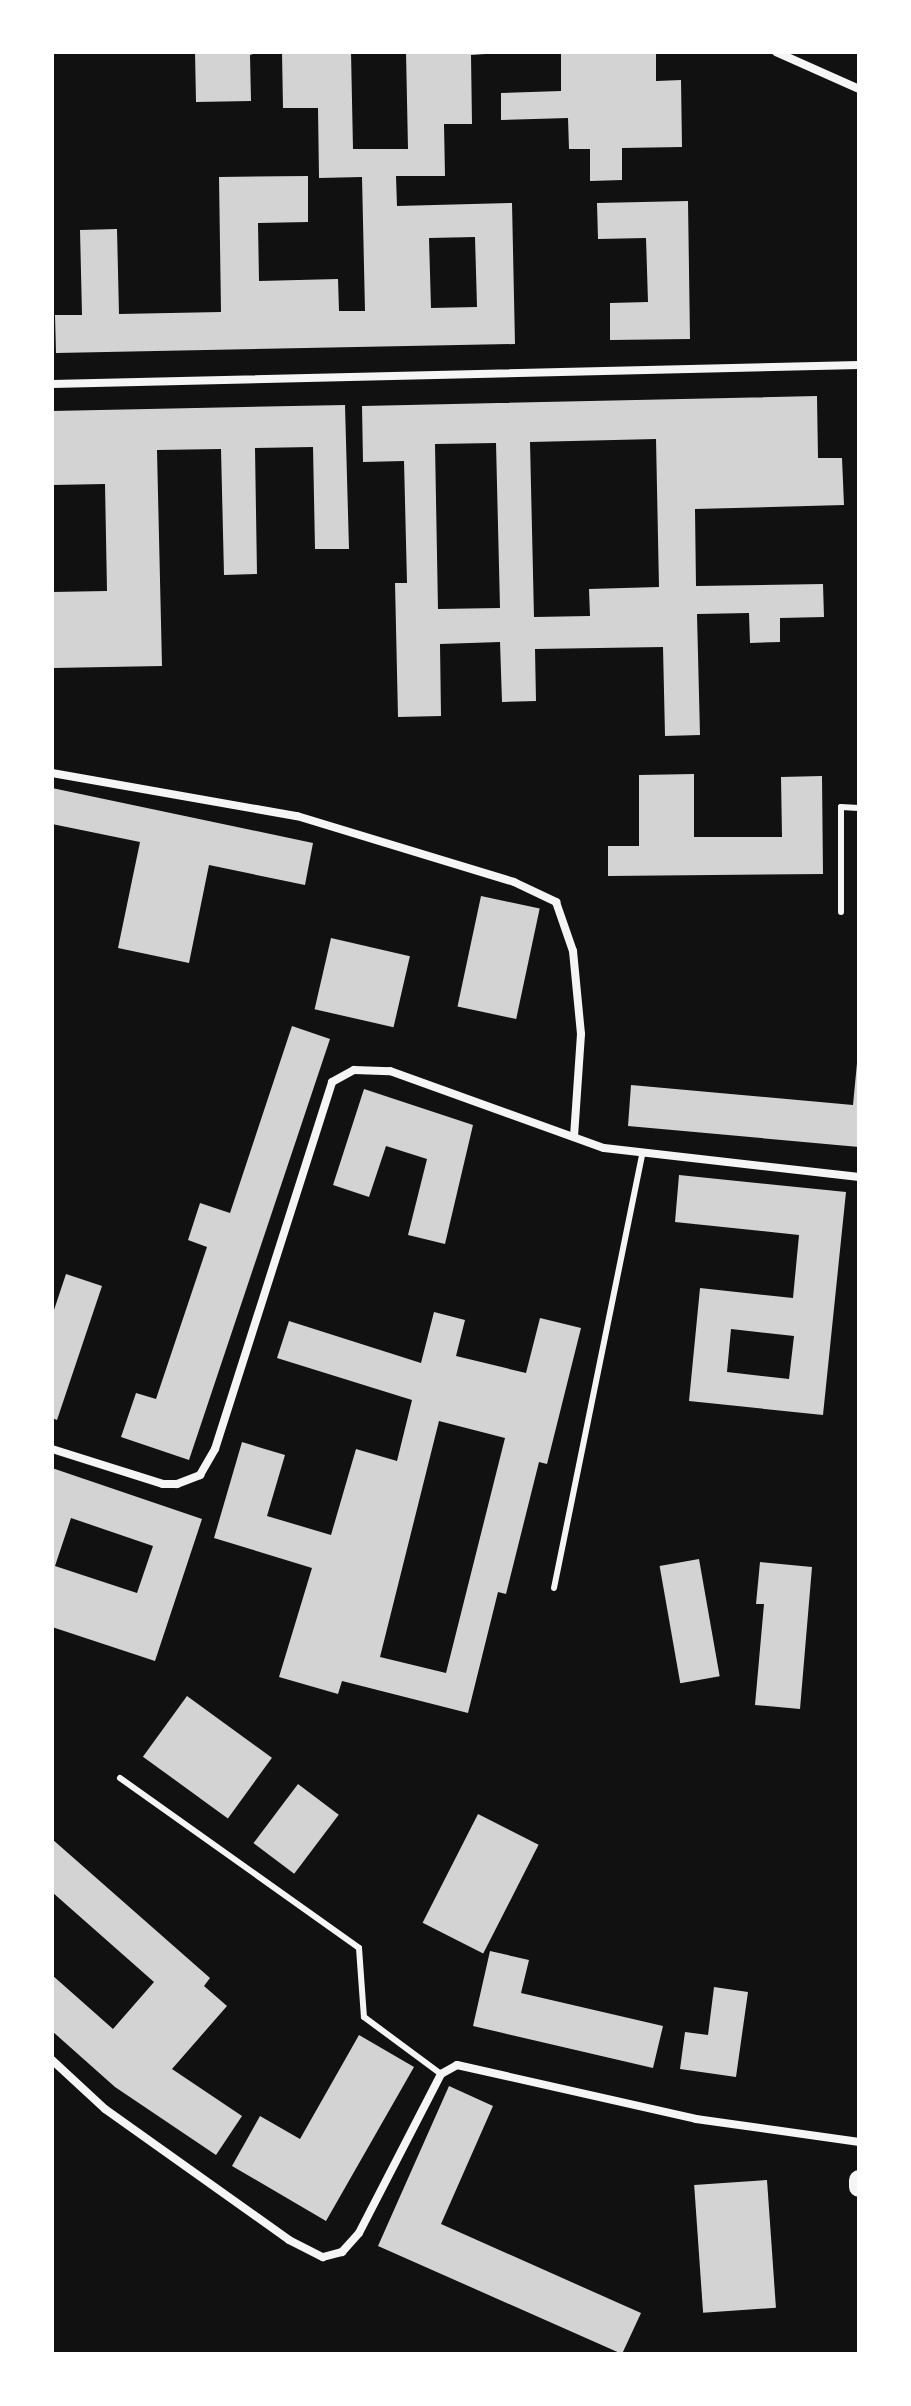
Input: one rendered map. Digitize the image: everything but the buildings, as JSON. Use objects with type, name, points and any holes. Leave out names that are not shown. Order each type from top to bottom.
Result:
[{"type":"main road","points":[[859,2180],[859,2187]]},
{"type":"street","points":[[776,52],[859,89]]},
{"type":"street","points":[[52,384],[859,365]]},
{"type":"street","points":[[52,773],[297,816],[514,882],[556,902],[573,951],[581,1034],[574,1137]]},
{"type":"street","points":[[52,1449],[163,1484],[177,1484],[200,1475],[215,1449],[332,1082],[341,1074],[354,1070],[390,1071],[604,1148],[859,1177]]},
{"type":"street","points":[[52,2060],[105,2109],[289,2240],[323,2257],[342,2252],[359,2233],[441,2074],[457,2065],[696,2119],[859,2142]]},
{"type":"lane","points":[[841,912],[841,807],[859,808]]},
{"type":"lane","points":[[554,1588],[643,1152]]},
{"type":"lane","points":[[120,1778],[359,1948],[364,2017],[441,2074]]}]
